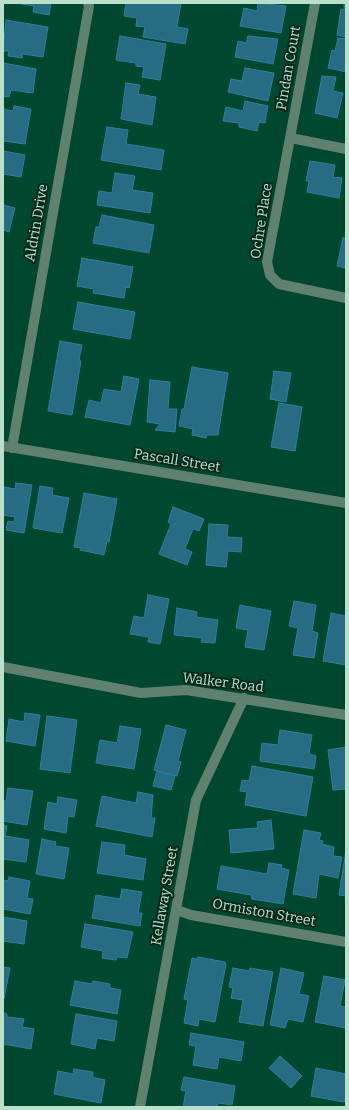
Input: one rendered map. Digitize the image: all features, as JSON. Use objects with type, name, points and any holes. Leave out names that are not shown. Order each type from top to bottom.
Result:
[{"type":"street","name":"Aldrin Drive","points":[[7,447],[89,6],[88,3]]},
{"type":"street","name":"Pindan Court","points":[[291,138],[315,3]]},
{"type":"street","points":[[291,138],[346,149]]},
{"type":"street","name":"Ochre Place","points":[[291,138],[267,262],[270,275],[279,284],[346,298]]},
{"type":"street","name":"Pascall Street","points":[[7,447],[346,503]]},
{"type":"street","name":"Walker Road","points":[[3,667],[141,693],[186,690],[346,715]]},
{"type":"street","name":"Kellaway Street","points":[[140,1107],[196,800],[244,698]]},
{"type":"street","name":"Ormiston Street","points":[[177,910],[191,915],[346,942]]},
{"type":"building","points":[[15,3],[51,3],[49,15],[33,12],[34,6]]},
{"type":"building","points":[[126,3],[181,3],[177,27],[188,29],[185,44],[143,37],[145,27],[136,26],[137,18],[124,16]]},
{"type":"building","points":[[258,3],[286,6],[281,33],[240,26],[244,8],[257,11]]},
{"type":"building","points":[[344,5],[346,5],[346,37],[337,35],[341,9],[344,10]]},
{"type":"building","points":[[6,20],[48,27],[43,57],[23,54],[22,58],[8,56],[9,51],[3,51]]},
{"type":"building","points":[[120,36],[166,44],[160,80],[142,77],[144,67],[136,66],[136,63],[116,60]]},
{"type":"building","points":[[248,36],[278,39],[273,64],[235,57],[238,41],[246,43]]},
{"type":"building","points":[[338,38],[346,39],[346,72],[328,68],[332,50],[335,51]]},
{"type":"building","points":[[3,63],[36,69],[33,93],[11,90],[9,97],[3,96]]},
{"type":"building","points":[[245,68],[274,73],[268,101],[228,92],[231,79],[242,81]]},
{"type":"building","points":[[322,76],[336,77],[333,91],[343,93],[337,118],[315,113]]},
{"type":"building","points":[[126,83],[140,85],[138,94],[156,97],[152,125],[121,119]]},
{"type":"building","points":[[245,101],[268,106],[265,123],[259,122],[257,131],[239,127],[239,123],[223,121],[226,107],[243,111]]},
{"type":"building","points":[[14,106],[31,109],[25,144],[3,141],[3,109],[13,111]]},
{"type":"building","points":[[107,127],[128,130],[126,144],[164,150],[161,170],[101,160]]},
{"type":"building","points":[[3,151],[25,155],[21,177],[3,174]]},
{"type":"building","points":[[310,161],[335,165],[333,177],[342,178],[339,198],[307,192],[309,181],[306,181]]},
{"type":"building","points":[[115,173],[135,176],[132,190],[153,193],[150,213],[97,205],[99,191],[112,193]]},
{"type":"building","points":[[3,205],[15,208],[9,232],[3,230]]},
{"type":"building","points":[[102,215],[154,225],[149,253],[93,243],[96,227],[99,227]]},
{"type":"building","points":[[343,238],[346,238],[346,268],[337,266]]},
{"type":"building","points":[[82,258],[133,267],[129,288],[126,287],[124,298],[93,293],[94,289],[77,286]]},
{"type":"building","points":[[78,302],[135,312],[130,339],[73,329]]},
{"type":"building","points":[[60,341],[82,345],[79,360],[81,361],[72,415],[48,411]]},
{"type":"building","points":[[192,367],[228,373],[218,435],[207,435],[206,438],[192,435],[193,429],[179,426],[182,409],[184,409]]},
{"type":"building","points":[[274,371],[291,373],[286,402],[270,399]]},
{"type":"building","points":[[124,376],[139,379],[130,425],[85,417],[89,400],[101,403],[104,389],[121,392]]},
{"type":"building","points":[[150,380],[170,382],[168,409],[177,409],[175,432],[155,430],[160,424],[147,422]]},
{"type":"building","points":[[279,403],[302,407],[295,451],[271,447]]},
{"type":"building","points":[[16,483],[32,485],[24,533],[6,530],[8,521],[14,522],[15,517],[3,515],[4,487],[15,489]]},
{"type":"building","points":[[40,486],[53,488],[52,495],[69,498],[62,533],[33,528]]},
{"type":"building","points":[[84,493],[117,499],[109,542],[107,541],[104,555],[80,550],[81,548],[74,547]]},
{"type":"building","points":[[173,507],[204,519],[199,531],[193,529],[185,549],[192,552],[187,565],[159,554],[171,524],[168,522]]},
{"type":"building","points":[[209,524],[228,525],[227,537],[242,538],[241,552],[228,551],[226,567],[206,565]]},
{"type":"building","points":[[148,595],[169,599],[160,644],[148,642],[149,637],[130,634],[134,616],[144,618]]},
{"type":"building","points":[[294,601],[316,605],[312,631],[318,633],[314,658],[293,655],[298,628],[289,626]]},
{"type":"building","points":[[240,605],[271,611],[264,650],[245,647],[248,630],[236,628]]},
{"type":"building","points":[[177,608],[197,612],[196,617],[218,620],[215,643],[201,642],[202,638],[174,635]]},
{"type":"building","points":[[331,613],[346,616],[346,665],[323,661]]},
{"type":"building","points":[[25,713],[40,715],[35,746],[6,741],[9,719],[24,722]]},
{"type":"building","points":[[47,716],[77,720],[70,773],[40,769]]},
{"type":"building","points":[[166,725],[186,730],[178,761],[181,762],[177,776],[154,770]]},
{"type":"building","points":[[120,726],[141,729],[134,769],[96,763],[100,740],[117,743]]},
{"type":"building","points":[[280,730],[312,735],[309,754],[316,756],[314,769],[260,761],[262,743],[278,745]]},
{"type":"building","points":[[346,747],[346,789],[333,790],[328,750]]},
{"type":"building","points":[[252,766],[313,777],[306,816],[245,805],[247,792],[240,791],[242,780],[249,781]]},
{"type":"building","points":[[157,771],[175,776],[171,790],[153,786]]},
{"type":"building","points":[[8,788],[33,791],[27,825],[3,821],[3,801],[6,801]]},
{"type":"building","points":[[138,792],[153,795],[151,818],[155,818],[152,837],[96,826],[102,796],[136,803]]},
{"type":"building","points":[[58,797],[77,800],[74,817],[68,816],[66,833],[44,829],[48,802],[57,804]]},
{"type":"building","points":[[271,820],[274,849],[231,853],[229,830],[258,828],[257,822]]},
{"type":"building","points":[[3,825],[7,826],[5,836],[29,840],[26,862],[3,859]]},
{"type":"building","points":[[304,830],[321,833],[319,840],[323,841],[322,844],[334,847],[333,856],[342,857],[338,878],[319,874],[316,898],[293,894]]},
{"type":"building","points":[[42,839],[56,842],[55,846],[69,848],[64,879],[36,874]]},
{"type":"building","points":[[102,842],[125,845],[124,855],[146,859],[143,880],[97,873]]},
{"type":"building","points":[[346,850],[346,896],[339,895]]},
{"type":"building","points":[[269,863],[282,865],[281,868],[289,870],[283,904],[252,899],[251,895],[217,889],[221,866],[267,874]]},
{"type":"building","points":[[9,877],[30,881],[27,898],[33,899],[30,914],[3,909],[3,880],[8,881]]},
{"type":"building","points":[[122,889],[142,892],[138,913],[142,913],[140,926],[92,918],[96,895],[120,899]]},
{"type":"building","points":[[3,917],[27,921],[24,944],[3,941]]},
{"type":"building","points":[[85,924],[133,932],[127,958],[117,957],[116,960],[102,958],[103,951],[81,947]]},
{"type":"building","points":[[198,957],[225,962],[226,964],[215,1022],[199,1019],[198,1026],[184,1023],[188,1000],[184,999],[192,958],[197,959]]},
{"type":"building","points":[[3,967],[10,968],[4,999],[3,999]]},
{"type":"building","points":[[233,968],[249,971],[250,968],[273,972],[263,1026],[239,1022],[243,1000],[231,998],[233,988],[229,987]]},
{"type":"building","points":[[281,968],[304,973],[299,994],[309,996],[303,1022],[288,1019],[285,1028],[270,1025]]},
{"type":"building","points":[[324,976],[345,980],[340,1006],[346,1007],[346,1028],[315,1022]]},
{"type":"building","points":[[75,981],[92,984],[93,981],[110,984],[110,988],[121,990],[117,1014],[70,1005]]},
{"type":"building","points":[[3,1013],[7,1014],[7,1017],[24,1019],[22,1027],[34,1029],[31,1049],[3,1044]]},
{"type":"building","points":[[76,1014],[117,1021],[114,1041],[97,1038],[95,1049],[71,1044]]},
{"type":"building","points":[[191,1033],[244,1042],[241,1061],[219,1057],[217,1069],[193,1065],[196,1046],[189,1045]]},
{"type":"building","points":[[280,1056],[302,1076],[291,1088],[269,1068]]},
{"type":"building","points":[[316,1068],[346,1074],[346,1099],[344,1102],[311,1096]]},
{"type":"building","points":[[74,1069],[93,1072],[92,1077],[105,1080],[101,1103],[54,1094],[58,1071],[73,1074]]},
{"type":"building","points":[[184,1077],[235,1086],[232,1105],[218,1103],[217,1107],[183,1107],[186,1091],[181,1090]]}]
